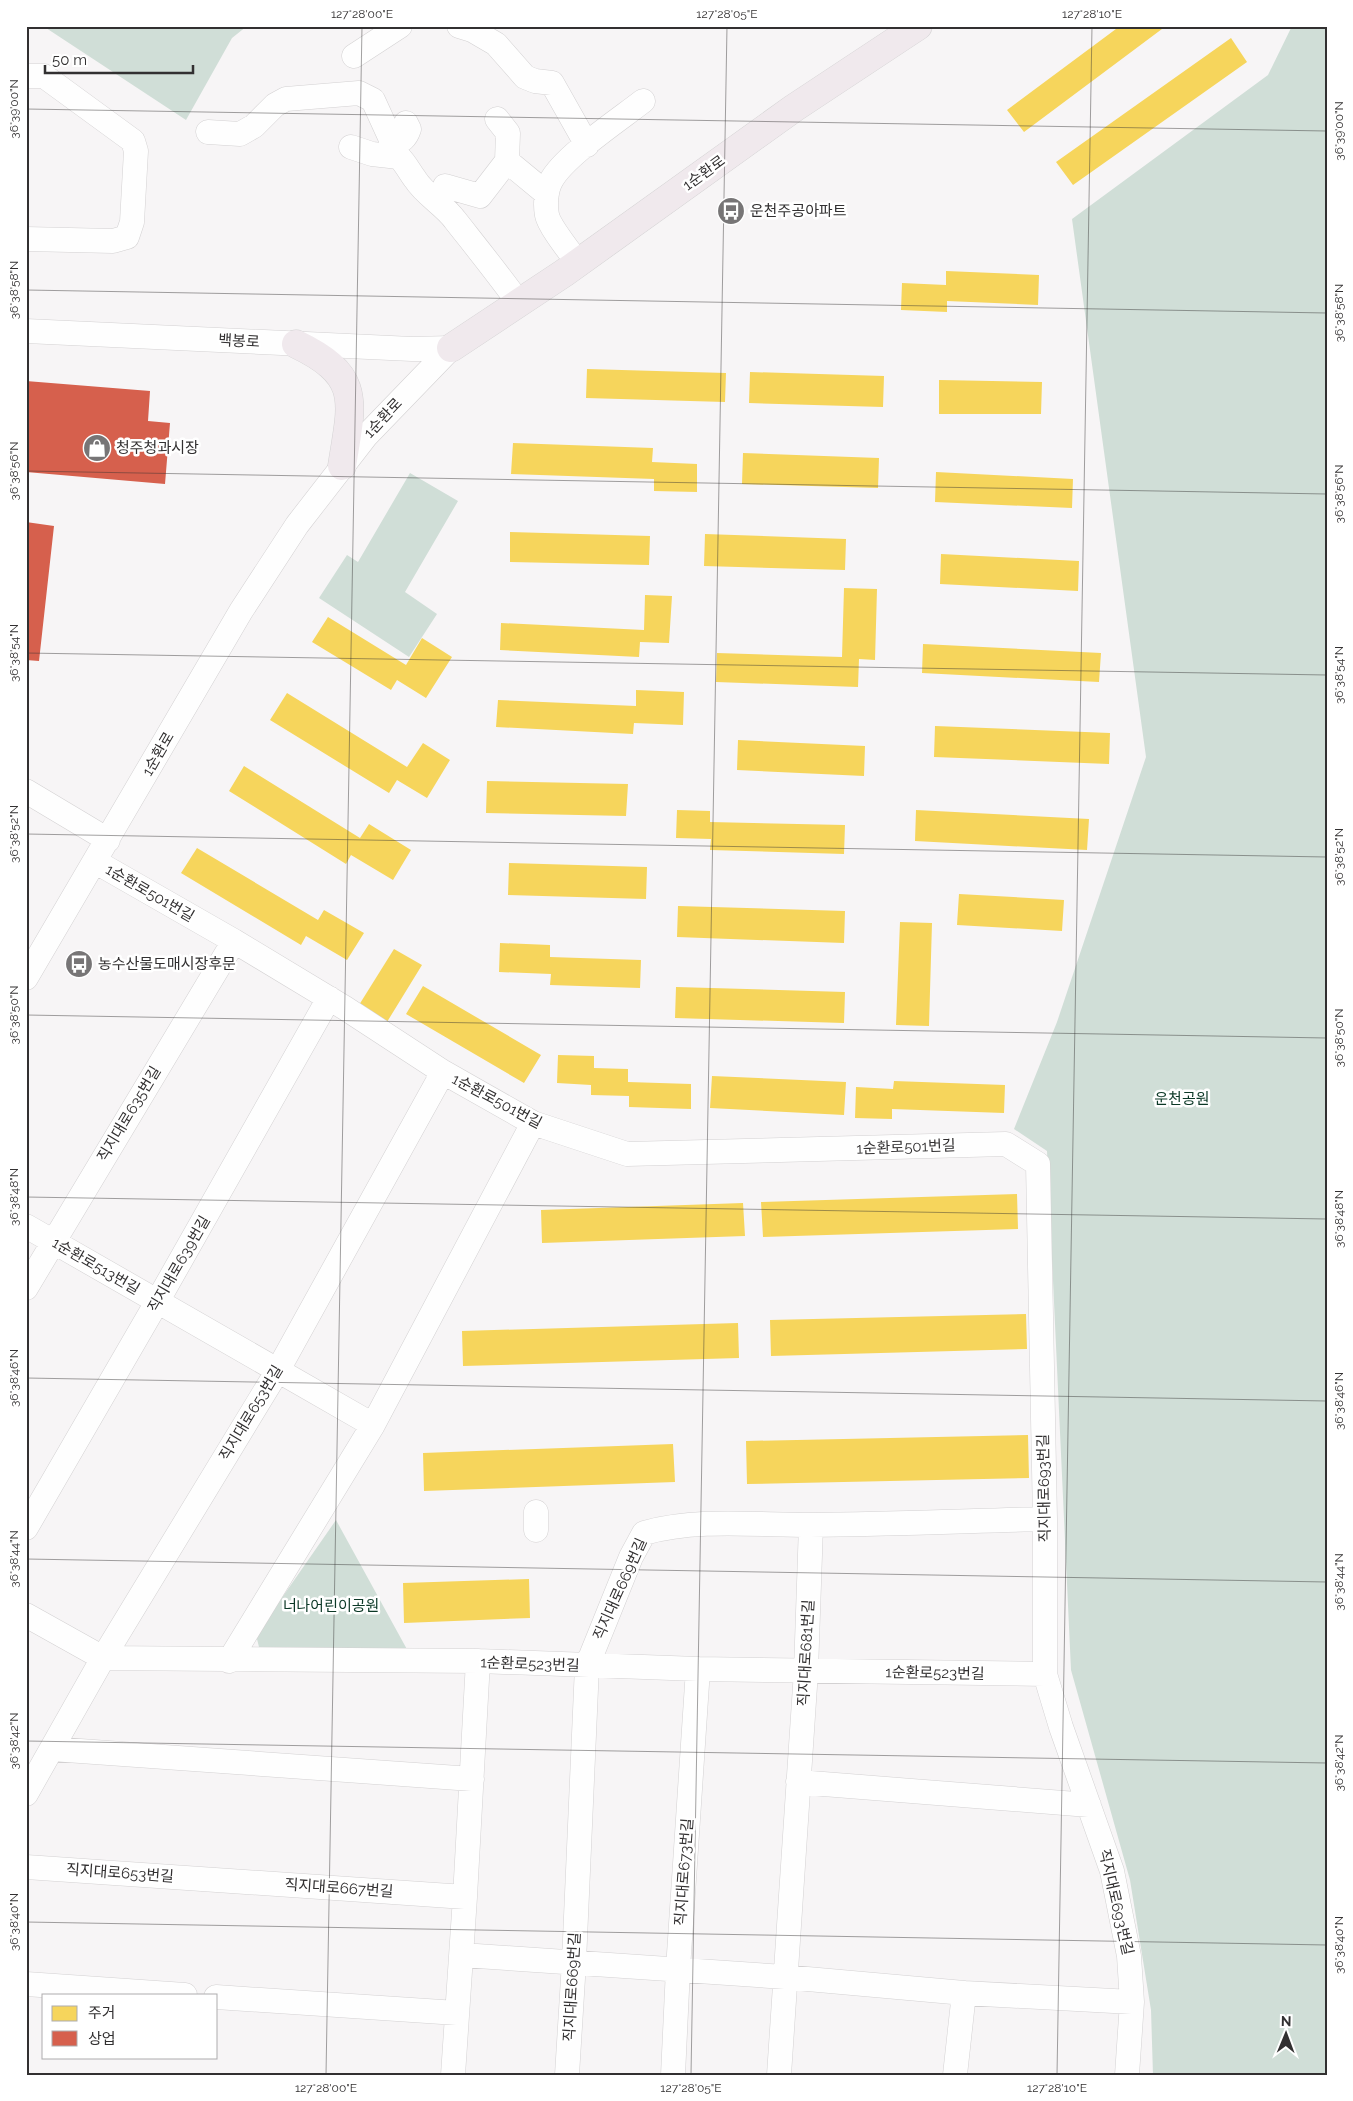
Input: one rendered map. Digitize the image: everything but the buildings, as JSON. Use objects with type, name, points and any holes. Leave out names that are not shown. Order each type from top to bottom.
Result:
[{"type":"main road","name":"1순환로","points":[[451,348],[578,263],[794,108],[918,26]]},
{"type":"main road","points":[[296,344],[335,368],[346,382],[350,412],[342,466]]},
{"type":"street","points":[[354,56],[400,26]]},
{"type":"street","points":[[459,26],[472,30],[496,44],[525,77],[535,81],[552,83],[589,143]]},
{"type":"street","points":[[26,76],[44,76],[133,141],[136,151],[132,222],[127,237],[113,241],[26,239]]},
{"type":"street","points":[[208,132],[240,134],[254,126],[275,105],[286,99],[360,93],[373,100],[396,150],[415,180],[455,220],[474,246],[482,252],[519,302]]},
{"type":"street","points":[[578,263],[547,217],[547,194],[550,182],[559,170],[589,143],[643,101]]},
{"type":"street","points":[[445,186],[480,196],[507,161],[508,133],[497,119]]},
{"type":"street","points":[[351,147],[372,154],[396,150],[408,134],[409,129],[406,123]]},
{"type":"street","points":[[507,161],[547,194]]},
{"type":"street","name":"백봉로","points":[[26,331],[412,349],[451,348]]},
{"type":"street","name":"1순환로","points":[[26,978],[96,862],[241,611],[297,524],[372,429],[451,348]]},
{"type":"street","points":[[26,791],[108,840]]},
{"type":"street","name":"1순환로501번길","points":[[96,862],[234,941],[329,998],[443,1072],[533,1123],[627,1154],[1006,1144],[1038,1164]]},
{"type":"street","name":"직지대로635번길","points":[[26,1288],[52,1241],[234,941]]},
{"type":"street","name":"직지대로639번길","points":[[26,1528],[157,1302],[329,998]]},
{"type":"street","name":"직지대로653번길","points":[[26,1794],[102,1658],[278,1370],[443,1072]]},
{"type":"street","points":[[229,1661],[373,1425],[533,1123]]},
{"type":"street","name":"직지대로693번길","points":[[1038,1164],[1045,1518],[1045,1674],[1061,1727],[1112,1871],[1129,1956],[1132,2002],[1127,2075]]},
{"type":"street","name":"1순환로513번길","points":[[26,1226],[373,1425]]},
{"type":"street","name":"직지대로669번길","points":[[567,2075],[587,1666],[632,1557],[644,1533],[666,1527],[1045,1518]]},
{"type":"street","name":"직지대로681번길","points":[[779,2075],[806,1671],[811,1525]]},
{"type":"street","name":"1순환로523번길","points":[[26,1615],[102,1658],[229,1661],[478,1661],[698,1669],[1045,1674]]},
{"type":"street","points":[[453,2075],[462,1955],[478,1661]]},
{"type":"street","name":"직지대로673번길","points":[[673,2075],[678,1969],[698,1669]]},
{"type":"street","points":[[52,1749],[472,1779]]},
{"type":"street","points":[[798,1782],[1089,1805]]},
{"type":"street","name":"직지대로653번길","points":[[26,1867],[213,1880]]},
{"type":"street","name":"직지대로667번길","points":[[213,1880],[465,1897]]},
{"type":"street","points":[[462,1955],[785,1977],[964,1993],[1132,2002]]},
{"type":"street","points":[[26,1984],[171,1994]]},
{"type":"street","points":[[955,2075],[964,1993]]},
{"type":"street","points":[[218,1997],[457,2013]]},
{"type":"green space","points":[[43,26],[247,26],[232,38],[186,120]]},
{"type":"green space","name":"운천공원","points":[[1292,26],[1327,26],[1327,2075],[1153,2075],[1151,2010],[1130,1880],[1071,1670],[1047,1151],[1014,1129],[1057,1022],[1146,757],[1072,219],[1268,75]]},
{"type":"green space","points":[[410,473],[458,501],[405,592],[437,614],[409,657],[319,598],[347,555],[358,562]]},
{"type":"green space","name":"너나어린이공원","points":[[336,1520],[409,1653],[260,1651],[256,1635]]},
{"type":"place","name":"운천주공아파트","points":[[731,211]]},
{"type":"place","name":"청주청과시장","points":[[97,448]]},
{"type":"place","name":"농수산물도매시장후문","points":[[79,964]]}]
